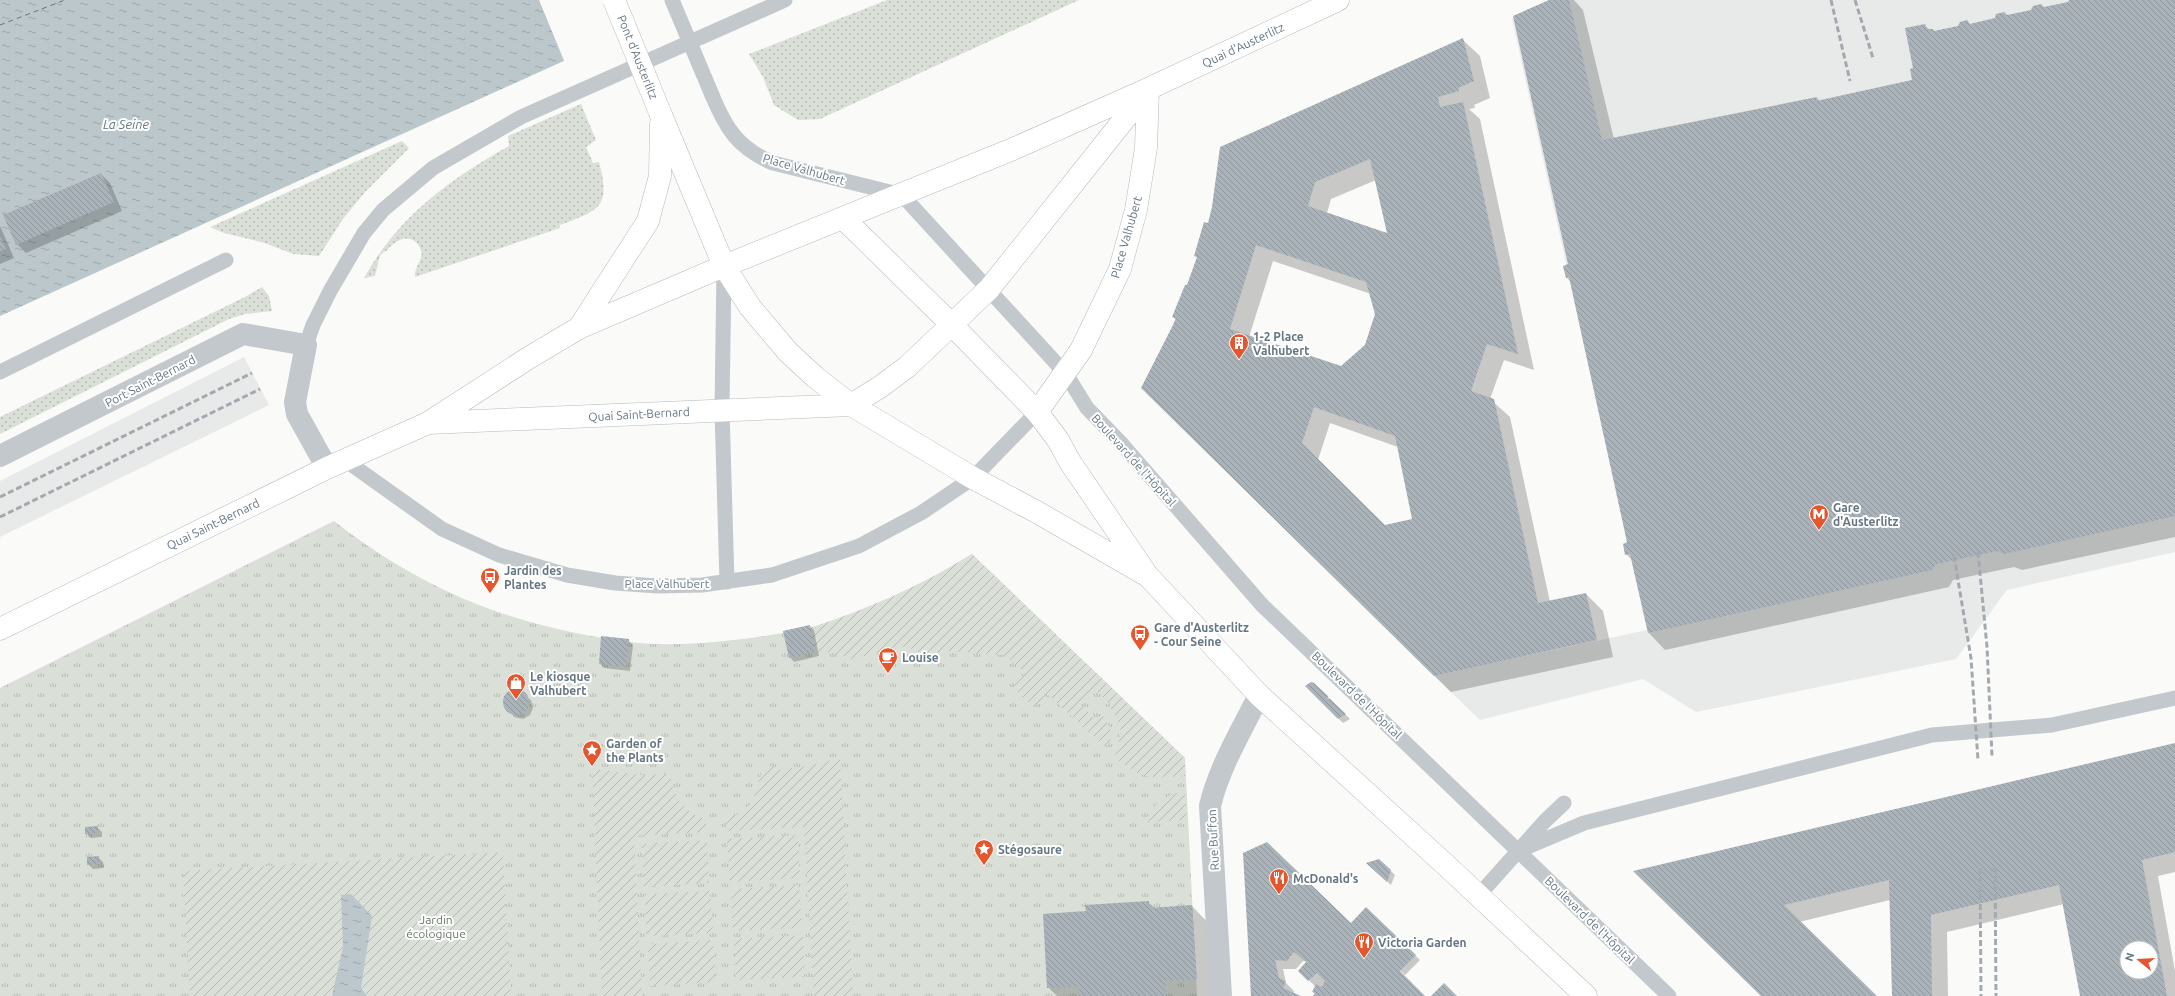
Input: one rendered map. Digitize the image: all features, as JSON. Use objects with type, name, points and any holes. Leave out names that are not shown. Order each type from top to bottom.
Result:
[{"type":"main road","name":"Pont d'Austerlitz","points":[[614,0],[661,115]]},
{"type":"main road","name":"Quai d'Austerlitz","points":[[1148,89],[1338,0]]},
{"type":"main road","points":[[724,266],[844,219],[1148,89]]},
{"type":"main road","points":[[851,405],[880,388],[907,367],[989,289],[1148,89]]},
{"type":"main road","name":"Place Valhubert","points":[[1037,412],[1066,374],[1091,332],[1120,269],[1136,210],[1144,164],[1148,89]]},
{"type":"main road","points":[[661,115],[724,266],[750,307],[788,352],[815,377],[851,405],[973,478],[1148,576]]},
{"type":"main road","points":[[579,328],[648,222],[660,176],[661,115]]},
{"type":"main road","points":[[844,219],[951,324],[1037,412],[1058,440],[1070,462],[1148,576],[1259,695],[1479,895],[1586,996]]},
{"type":"main road","name":"Quai Saint-Bernard","points":[[0,629],[336,464],[428,423],[530,357],[579,328],[724,266]]},
{"type":"main road","name":"Quai Saint-Bernard","points":[[428,423],[851,405]]},
{"type":"street","name":"Port Saint-Bernard","points":[[0,456],[243,334],[306,345]]},
{"type":"street","points":[[306,345],[295,402],[297,414],[336,464]]},
{"type":"street","name":"Rue Buffon","points":[[1221,996],[1210,806],[1213,793],[1230,754],[1259,695]]},
{"type":"lane","name":"Place Valhubert","points":[[672,0],[727,128],[736,139],[758,157],[773,163],[902,194]]},
{"type":"lane","points":[[306,345],[313,325],[330,291],[364,233],[383,210],[433,168],[521,117],[785,0]]},
{"type":"lane","points":[[902,194],[1066,374]]},
{"type":"lane","points":[[0,372],[226,260]]},
{"type":"lane","points":[[724,266],[722,410],[727,582]]},
{"type":"lane","name":"Boulevard de l'Hôpital","points":[[1066,374],[1087,408],[1116,438],[1262,605],[1370,707],[1518,852],[1669,996]]},
{"type":"lane","name":"Place Valhubert","points":[[336,464],[442,529],[499,555],[519,562],[567,575],[615,583],[658,586],[727,582],[772,575],[859,546],[921,514],[973,478],[1037,412]]},
{"type":"lane","points":[[1518,852],[1584,823],[1932,735],[2052,725],[2175,698]]},
{"type":"lane","points":[[1479,895],[1545,821],[1564,803]]},
{"type":"shaded area","name":"Gare d'Austerlitz","points":[[1559,0],[2175,0],[2175,552],[2007,590],[1956,659],[1696,712],[1643,679],[1480,720],[1434,676],[1647,630],[1512,19]]},
{"type":"shaded area","points":[[244,357],[269,405],[0,537],[0,481]]},
{"type":"green space","points":[[887,0],[1079,0],[820,119],[798,120],[774,105],[763,77],[749,54]]},
{"type":"green space","points":[[581,104],[596,140],[586,147],[593,163],[599,162],[604,189],[599,205],[593,210],[585,215],[560,225],[560,228],[415,277],[422,253],[421,250],[418,244],[414,241],[406,238],[401,239],[381,254],[375,276],[364,278],[393,236],[409,218],[446,186],[509,146],[508,136]]},
{"type":"green space","points":[[402,141],[409,148],[365,192],[343,219],[319,256],[293,254],[265,243],[224,233],[210,227]]},
{"type":"green space","points":[[262,287],[269,296],[272,311],[245,314],[229,319],[0,434],[0,417],[245,297]]},
{"type":"green space","name":"Garden of the Plants","points":[[334,521],[368,546],[402,568],[437,587],[473,602],[510,616],[548,627],[587,635],[648,644],[706,643],[783,633],[783,631],[810,625],[810,628],[853,613],[894,596],[953,566],[972,554],[1185,758],[1197,996],[0,996],[0,688]]},
{"type":"green space","points":[[972,554],[1185,758],[1185,776],[1147,776],[1140,774],[1124,765],[1115,757],[1121,731],[1117,719],[1110,707],[1111,705],[1095,689],[1080,705],[1096,720],[1102,714],[1111,733],[1108,745],[1104,746],[1047,694],[1034,707],[1013,687],[1025,673],[1009,658],[1003,655],[956,651],[923,653],[907,646],[852,659],[830,652],[815,652],[810,628],[853,613],[894,596],[953,566]]},
{"type":"green space","points":[[840,758],[853,996],[814,996],[804,827],[727,831],[726,817],[740,813],[748,807],[755,794],[761,774],[768,766],[776,767],[781,770],[807,766]]},
{"type":"green space","points":[[592,769],[644,775],[670,774],[674,790],[681,803],[692,813],[706,819],[707,832],[634,836],[642,996],[602,996]]},
{"type":"green space","points":[[1185,791],[1187,820],[1145,822],[1148,815],[1160,801],[1171,795]]},
{"type":"green space","points":[[798,835],[800,878],[730,882],[727,839]]},
{"type":"green space","points":[[707,840],[709,883],[644,887],[642,844]]},
{"type":"green space","name":"Jardin écologique","points":[[503,852],[511,996],[190,996],[183,871]]},
{"type":"green space","points":[[799,885],[802,928],[733,931],[731,889]]},
{"type":"green space","points":[[710,891],[713,933],[646,936],[645,894]]},
{"type":"green space","points":[[803,935],[805,977],[736,980],[734,939]]},
{"type":"green space","points":[[713,940],[716,982],[650,986],[648,944]]},
{"type":"water","name":"La Seine","points":[[0,0],[706,0],[566,60],[0,316]]},
{"type":"water","points":[[351,894],[372,916],[361,988],[367,996],[332,996],[343,947],[341,895]]},
{"type":"pier","points":[[539,0],[708,0],[565,63]]},
{"type":"building","name":"Gare d'Austerlitz","points":[[1549,0],[1569,0],[1602,140],[1817,97],[1816,101],[1912,80],[1910,69],[1913,68],[1905,28],[1925,24],[1927,29],[1933,29],[1934,31],[1958,26],[1960,22],[1967,20],[1970,24],[1995,18],[1996,14],[2004,12],[2007,15],[2031,10],[2033,6],[2041,4],[2044,7],[2068,2],[2069,0],[2175,0],[2175,516],[2004,554],[1997,551],[1936,564],[1932,570],[1648,633],[1630,554],[1625,555],[1623,544],[1627,542],[1569,277],[1566,278],[1563,266],[1568,264],[1513,16]]},
{"type":"building","name":"1-2 Place Valhubert","points":[[1463,38],[1474,81],[1458,88],[1459,91],[1438,97],[1440,107],[1463,102],[1518,354],[1487,344],[1471,391],[1494,399],[1538,603],[1586,593],[1597,640],[1434,676],[1141,388],[1176,318],[1172,317],[1185,285],[1187,285],[1197,257],[1194,256],[1204,222],[1208,223],[1212,207],[1220,147]],"holes":[[[1370,159],[1387,233],[1308,206],[1315,182]],[[1256,245],[1366,282],[1375,314],[1365,345],[1341,366],[1230,329]],[[1314,407],[1395,436],[1412,519],[1385,525],[1302,443]]]},
{"type":"building","points":[[101,173],[114,202],[16,245],[3,215]]},
{"type":"building","points":[[0,236],[6,249],[0,251]]},
{"type":"building","points":[[810,625],[815,652],[789,658],[783,631]]},
{"type":"building","points":[[601,636],[629,639],[626,667],[599,664]]},
{"type":"building","points":[[1311,682],[1328,696],[1327,699],[1330,699],[1346,714],[1338,719],[1305,686]]},
{"type":"building","name":"Le kiosque Valhubert","points":[[516,689],[525,693],[529,702],[525,711],[516,715],[507,711],[503,702],[507,693]]},
{"type":"building","points":[[2175,743],[2175,852],[2142,860],[2157,940],[2119,940],[2119,980],[2159,980],[2159,952],[2167,996],[2080,996],[2059,885],[1931,915],[1932,996],[1892,996],[1889,880],[1784,905],[1877,996],[1761,996],[1633,871]]},
{"type":"building","points":[[98,826],[98,833],[85,834],[85,827]]},
{"type":"building","points":[[1267,842],[1351,923],[1366,907],[1416,955],[1400,971],[1425,996],[1313,996],[1315,993],[1312,992],[1316,984],[1322,987],[1325,981],[1317,973],[1308,981],[1298,971],[1306,962],[1294,952],[1287,961],[1275,960],[1279,978],[1286,981],[1283,988],[1301,996],[1251,996],[1243,853]]},
{"type":"building","points":[[99,856],[100,864],[87,865],[87,857]]},
{"type":"building","points":[[1379,859],[1391,870],[1387,882],[1366,863]]},
{"type":"building","points":[[1149,901],[1149,908],[1192,905],[1197,979],[1165,981],[1166,996],[1079,996],[1079,986],[1047,988],[1043,914],[1086,911],[1085,905]]},
{"type":"building","points":[[1444,983],[1457,996],[1431,996]]},
{"type":"ferry route","points":[[0,25],[65,0]]},
{"type":"railway","points":[[1831,0],[1850,81]]},
{"type":"railway","points":[[1855,0],[1873,58]]},
{"type":"railway","points":[[0,497],[252,373]]},
{"type":"railway","points":[[0,517],[260,389]]},
{"type":"railway","points":[[1978,552],[1987,647],[1992,756]]},
{"type":"railway","points":[[1954,556],[1971,658],[1978,760]]},
{"type":"railway","points":[[1995,867],[1996,996]]},
{"type":"railway","points":[[1980,868],[1981,996]]},
{"type":"place","name":"1-2 Place Valhubert","points":[[1239,360]]},
{"type":"place","name":"Gare d'Austerlitz","points":[[1819,531]]},
{"type":"place","name":"Jardin des Plantes","points":[[490,594]]},
{"type":"place","name":"Gare d'Austerlitz - Cour Seine","points":[[1140,651]]},
{"type":"place","name":"Louise","points":[[888,674]]},
{"type":"place","name":"Le kiosque Valhubert","points":[[516,700]]},
{"type":"place","name":"Garden of the Plants","points":[[592,767]]},
{"type":"place","name":"Stégosaure","points":[[984,866]]},
{"type":"place","name":"McDonald's","points":[[1279,895]]},
{"type":"place","name":"Victoria Garden","points":[[1364,959]]}]
